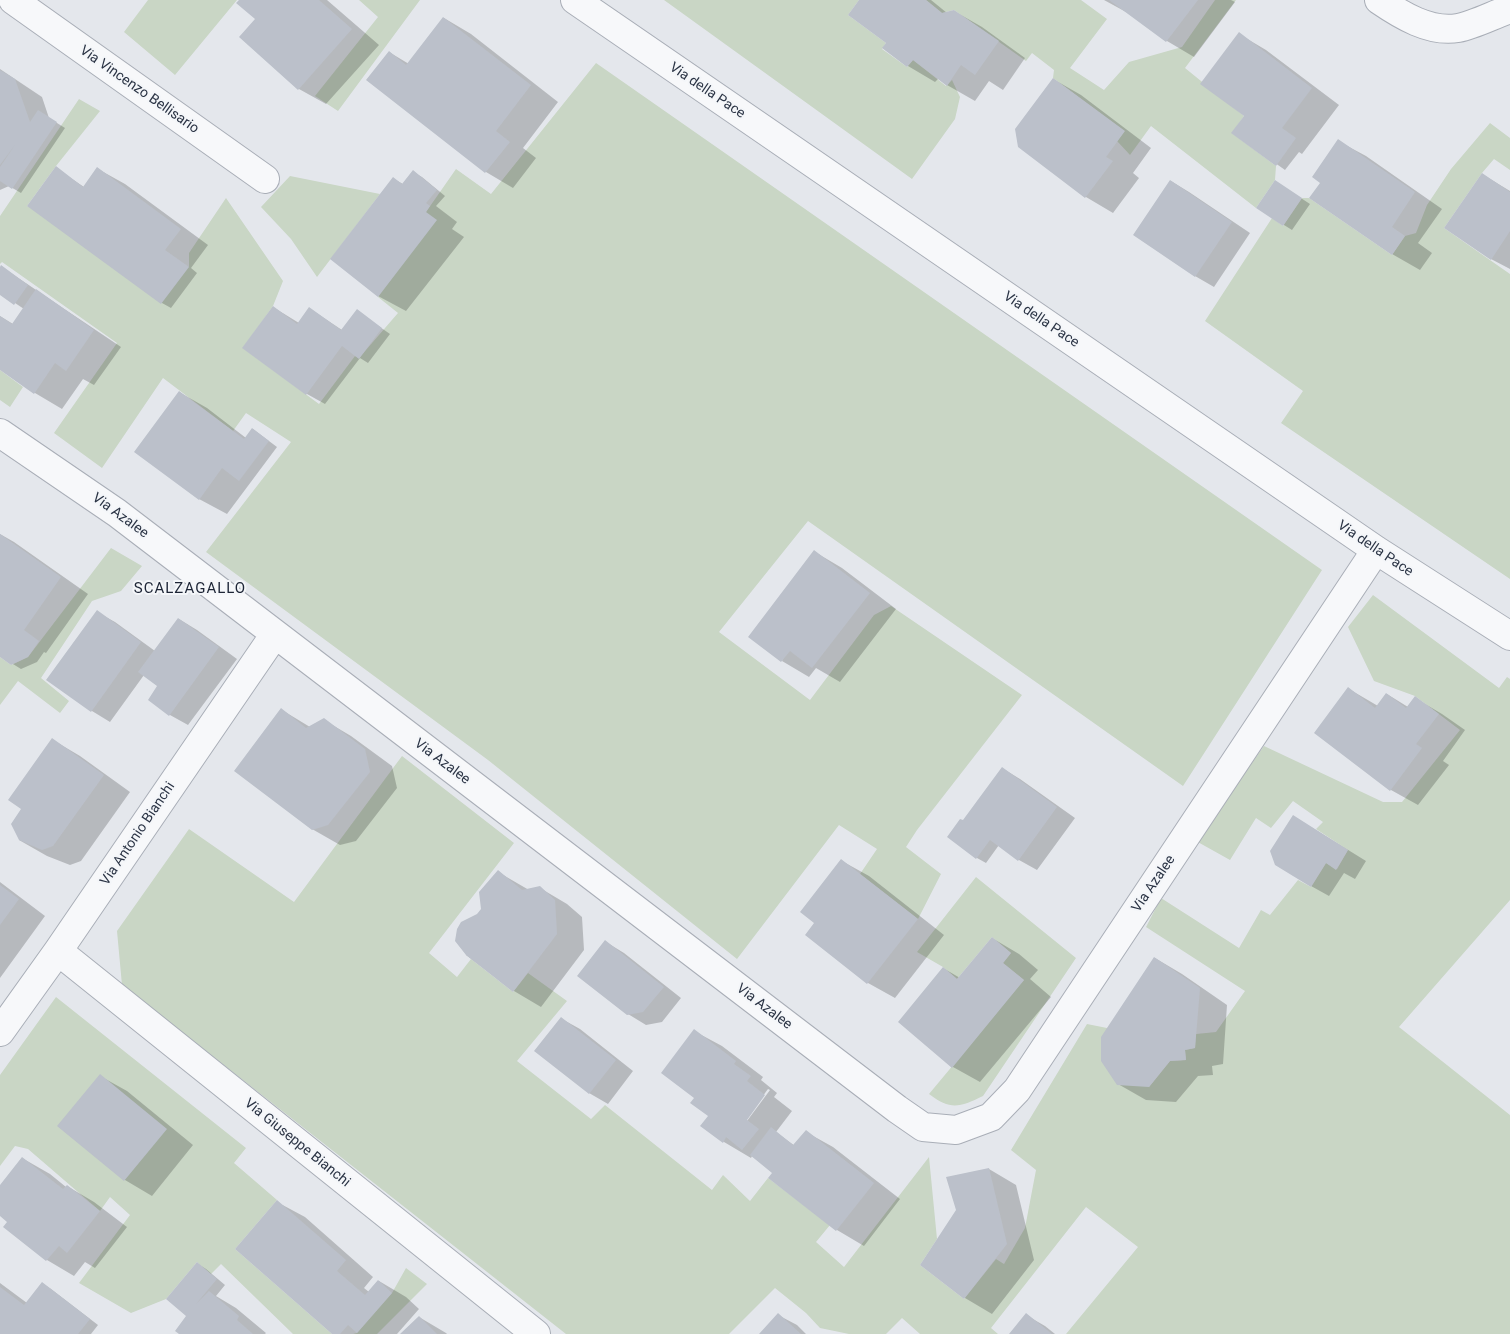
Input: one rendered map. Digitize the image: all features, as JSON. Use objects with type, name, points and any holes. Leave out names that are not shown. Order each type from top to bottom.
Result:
[{"type":"street","name":"Via Vincenzo Bellisario","points":[[13,0],[265,179]]},
{"type":"street","name":"Via della Pace","points":[[575,0],[1376,550],[1510,636]]},
{"type":"street","points":[[1379,0],[1400,14],[1443,29],[1459,28],[1510,9]]},
{"type":"street","name":"Via Azalee","points":[[0,434],[117,513],[897,1109],[923,1127],[956,1130],[991,1117],[1016,1090],[1376,550]]},
{"type":"street","name":"Via Antonio Bianchi","points":[[0,1032],[58,951],[274,634]]},
{"type":"street","name":"Via Giuseppe Bianchi","points":[[58,951],[536,1334]]},
{"type":"green space","points":[[148,0],[237,0],[175,75],[124,32]]},
{"type":"green space","points":[[359,0],[420,0],[338,111],[315,96],[378,17]]},
{"type":"green space","points":[[664,0],[859,0],[848,15],[886,43],[882,49],[907,67],[913,60],[946,86],[952,80],[960,97],[955,119],[912,179]]},
{"type":"green space","points":[[926,0],[1081,0],[1107,19],[1070,68],[1104,90],[1129,62],[1182,47],[1215,0],[1236,0],[1185,68],[1244,116],[1232,133],[1276,166],[1275,180],[1256,208],[1151,126],[1130,155],[1117,141],[1124,131],[1053,78],[1054,70],[1032,53],[1026,61],[954,10],[942,13]]},
{"type":"green space","points":[[596,63],[1322,570],[1183,786],[808,521],[719,632],[810,700],[874,615],[891,606],[1022,695],[917,830],[906,847],[941,874],[918,919],[860,874],[877,849],[839,825],[737,959],[488,760],[206,552],[291,442],[246,413],[233,431],[163,378],[102,468],[54,433],[117,343],[2,262],[0,264],[0,216],[79,99],[100,111],[27,206],[189,267],[189,253],[226,198],[283,281],[273,306],[243,348],[319,404],[355,356],[359,358],[398,313],[378,297],[426,212],[456,169],[491,194]]},
{"type":"green space","points":[[1490,123],[1510,138],[1510,170],[1494,159],[1482,173],[1444,228],[1510,274],[1510,579],[1281,423],[1303,391],[1205,321],[1272,218],[1283,226],[1302,198],[1309,198],[1392,255],[1405,236],[1416,233],[1427,205],[1451,169]]},
{"type":"green space","points":[[290,176],[380,194],[317,277],[291,239],[261,207]]},
{"type":"green space","points":[[0,370],[23,387],[10,407],[0,400]]},
{"type":"green space","points":[[111,548],[142,566],[121,591],[92,601],[41,678],[69,701],[60,713],[18,681],[0,705],[0,657],[11,665],[28,657]]},
{"type":"green space","points":[[1373,595],[1499,688],[1507,677],[1510,679],[1510,900],[1399,1027],[1510,1115],[1510,1334],[1066,1334],[1138,1247],[1086,1207],[991,1328],[998,1334],[920,1334],[902,1318],[886,1334],[849,1334],[820,1328],[806,1313],[775,1288],[729,1334],[566,1334],[122,985],[117,931],[189,829],[294,902],[402,756],[514,843],[429,953],[457,977],[471,959],[513,992],[528,973],[567,1001],[517,1061],[591,1119],[605,1105],[712,1190],[723,1175],[750,1201],[768,1178],[830,1225],[816,1242],[844,1267],[929,1157],[937,1239],[920,1265],[964,1299],[996,1259],[1004,1264],[1025,1228],[1036,1170],[1011,1150],[1087,1024],[1107,1028],[1149,1087],[1170,1061],[1186,1060],[1185,1050],[1195,1048],[1196,1034],[1216,1032],[1245,991],[1146,927],[1161,898],[1239,948],[1261,910],[1270,915],[1298,880],[1311,887],[1326,863],[1337,869],[1348,850],[1316,829],[1323,822],[1293,801],[1271,828],[1256,818],[1230,860],[1196,841],[1264,746],[1383,802],[1402,802],[1460,730],[1415,696],[1374,681],[1348,627]]},
{"type":"green space","points":[[976,877],[1076,958],[983,1096],[956,1106],[943,1103],[929,1094],[1024,980],[1003,963],[1011,953],[992,937],[957,979],[943,967],[917,952]]},
{"type":"green space","points":[[56,997],[246,1148],[234,1163],[277,1200],[235,1249],[332,1334],[293,1334],[221,1264],[210,1275],[197,1262],[166,1299],[131,1313],[79,1283],[130,1215],[110,1197],[100,1211],[28,1149],[15,1146],[0,1166],[0,1075]]},
{"type":"green space","points":[[406,1268],[427,1284],[377,1334],[353,1334],[357,1333],[392,1293]]},
{"type":"building","points":[[239,0],[319,0],[352,29],[298,90],[239,37],[255,19],[236,3]]},
{"type":"building","points":[[859,0],[926,0],[942,13],[954,10],[999,41],[975,75],[961,65],[947,86],[913,60],[907,67],[882,48],[886,43],[848,15]]},
{"type":"building","points":[[1109,0],[1198,0],[1166,42]]},
{"type":"building","points":[[443,17],[531,85],[496,131],[510,142],[485,173],[366,80],[389,51],[406,65]]},
{"type":"building","points":[[1239,32],[1312,88],[1282,128],[1296,138],[1276,166],[1231,133],[1244,116],[1200,84]]},
{"type":"building","points":[[0,70],[15,79],[30,122],[38,110],[57,122],[12,189],[0,181],[0,167],[15,145],[0,165]]},
{"type":"building","points":[[1053,78],[1125,131],[1106,157],[1113,161],[1085,198],[1018,147],[1015,129]]},
{"type":"building","points":[[1338,139],[1415,192],[1392,227],[1405,236],[1392,255],[1309,198],[1320,183],[1312,177]]},
{"type":"building","points":[[56,166],[83,187],[97,167],[181,229],[165,250],[189,267],[161,304],[27,206]]},
{"type":"building","points":[[413,170],[437,190],[426,203],[430,206],[426,212],[437,220],[378,297],[330,259],[393,177],[402,184]]},
{"type":"building","points":[[1482,173],[1510,192],[1510,231],[1491,260],[1444,228]]},
{"type":"building","points":[[1170,180],[1232,222],[1195,277],[1133,235]]},
{"type":"building","points":[[1275,180],[1302,198],[1283,226],[1256,208]]},
{"type":"building","points":[[1,265],[28,285],[14,305],[0,295]]},
{"type":"building","points":[[36,289],[94,330],[66,371],[55,363],[34,394],[0,370],[0,316],[12,324]]},
{"type":"building","points":[[273,306],[297,324],[309,307],[341,330],[357,309],[382,328],[359,359],[342,346],[306,395],[242,348]]},
{"type":"building","points":[[179,391],[244,439],[252,428],[269,441],[239,481],[222,468],[199,500],[134,452]]},
{"type":"building","points":[[0,534],[61,577],[24,630],[39,641],[28,657],[11,665],[0,657]]},
{"type":"building","points":[[814,550],[870,593],[812,668],[790,651],[781,662],[748,637]]},
{"type":"building","points":[[97,610],[141,642],[91,712],[46,680]]},
{"type":"building","points":[[178,618],[219,647],[169,716],[148,700],[157,686],[138,672]]},
{"type":"building","points":[[1348,687],[1375,708],[1386,693],[1406,708],[1415,696],[1439,714],[1416,744],[1422,748],[1390,791],[1314,733]]},
{"type":"building","points":[[281,708],[306,728],[324,718],[365,749],[370,772],[328,825],[312,830],[234,771]]},
{"type":"building","points":[[52,738],[104,775],[53,846],[42,850],[19,840],[11,824],[21,809],[8,800]]},
{"type":"building","points":[[1002,767],[1057,807],[1018,861],[990,840],[976,859],[947,837],[960,819],[963,820]]},
{"type":"building","points":[[1293,815],[1348,850],[1336,870],[1326,863],[1311,887],[1275,865],[1270,851]]},
{"type":"building","points":[[841,859],[918,919],[867,984],[805,935],[814,923],[800,912]]},
{"type":"building","points":[[498,870],[522,890],[540,886],[555,900],[557,934],[513,992],[466,955],[455,941],[457,929],[461,922],[477,914],[481,909],[479,892]]},
{"type":"building","points":[[0,885],[19,899],[0,925]]},
{"type":"building","points":[[992,937],[1011,953],[1003,963],[1024,980],[952,1068],[898,1022],[943,967],[957,979]]},
{"type":"building","points":[[605,940],[664,987],[643,1012],[627,1015],[577,976]]},
{"type":"building","points":[[1154,957],[1200,988],[1195,1048],[1185,1050],[1186,1060],[1170,1061],[1149,1087],[1117,1085],[1101,1061],[1101,1037]]},
{"type":"building","points":[[561,1017],[616,1060],[589,1094],[534,1051]]},
{"type":"building","points":[[694,1029],[736,1061],[734,1064],[751,1076],[747,1081],[765,1095],[747,1120],[759,1129],[742,1150],[726,1137],[723,1143],[700,1126],[708,1116],[690,1103],[694,1098],[661,1073]]},
{"type":"building","points":[[100,1074],[167,1129],[124,1181],[57,1126]]},
{"type":"building","points":[[771,1127],[793,1145],[806,1130],[874,1183],[836,1231],[768,1178],[772,1173],[750,1155]]},
{"type":"building","points":[[22,1157],[63,1189],[67,1185],[100,1211],[67,1253],[59,1246],[46,1261],[3,1227],[7,1222],[0,1216],[0,1185]]},
{"type":"building","points":[[989,1168],[1007,1244],[964,1299],[920,1265],[956,1210],[946,1177]]},
{"type":"building","points":[[277,1200],[346,1260],[337,1271],[365,1295],[378,1280],[392,1293],[357,1333],[348,1325],[340,1334],[332,1334],[235,1249]]},
{"type":"building","points":[[197,1262],[217,1279],[196,1304],[209,1291],[239,1316],[237,1320],[253,1334],[179,1334],[175,1331],[186,1316],[166,1299]]},
{"type":"building","points":[[42,1282],[90,1319],[78,1334],[0,1334],[0,1287],[24,1305]]},
{"type":"building","points":[[778,1313],[801,1334],[759,1334]]},
{"type":"building","points":[[1026,1313],[1052,1334],[1009,1334]]},
{"type":"building","points":[[419,1316],[437,1334],[400,1334]]},
{"type":"district","name":"SCALZAGALLO","points":[[190,589]]}]
